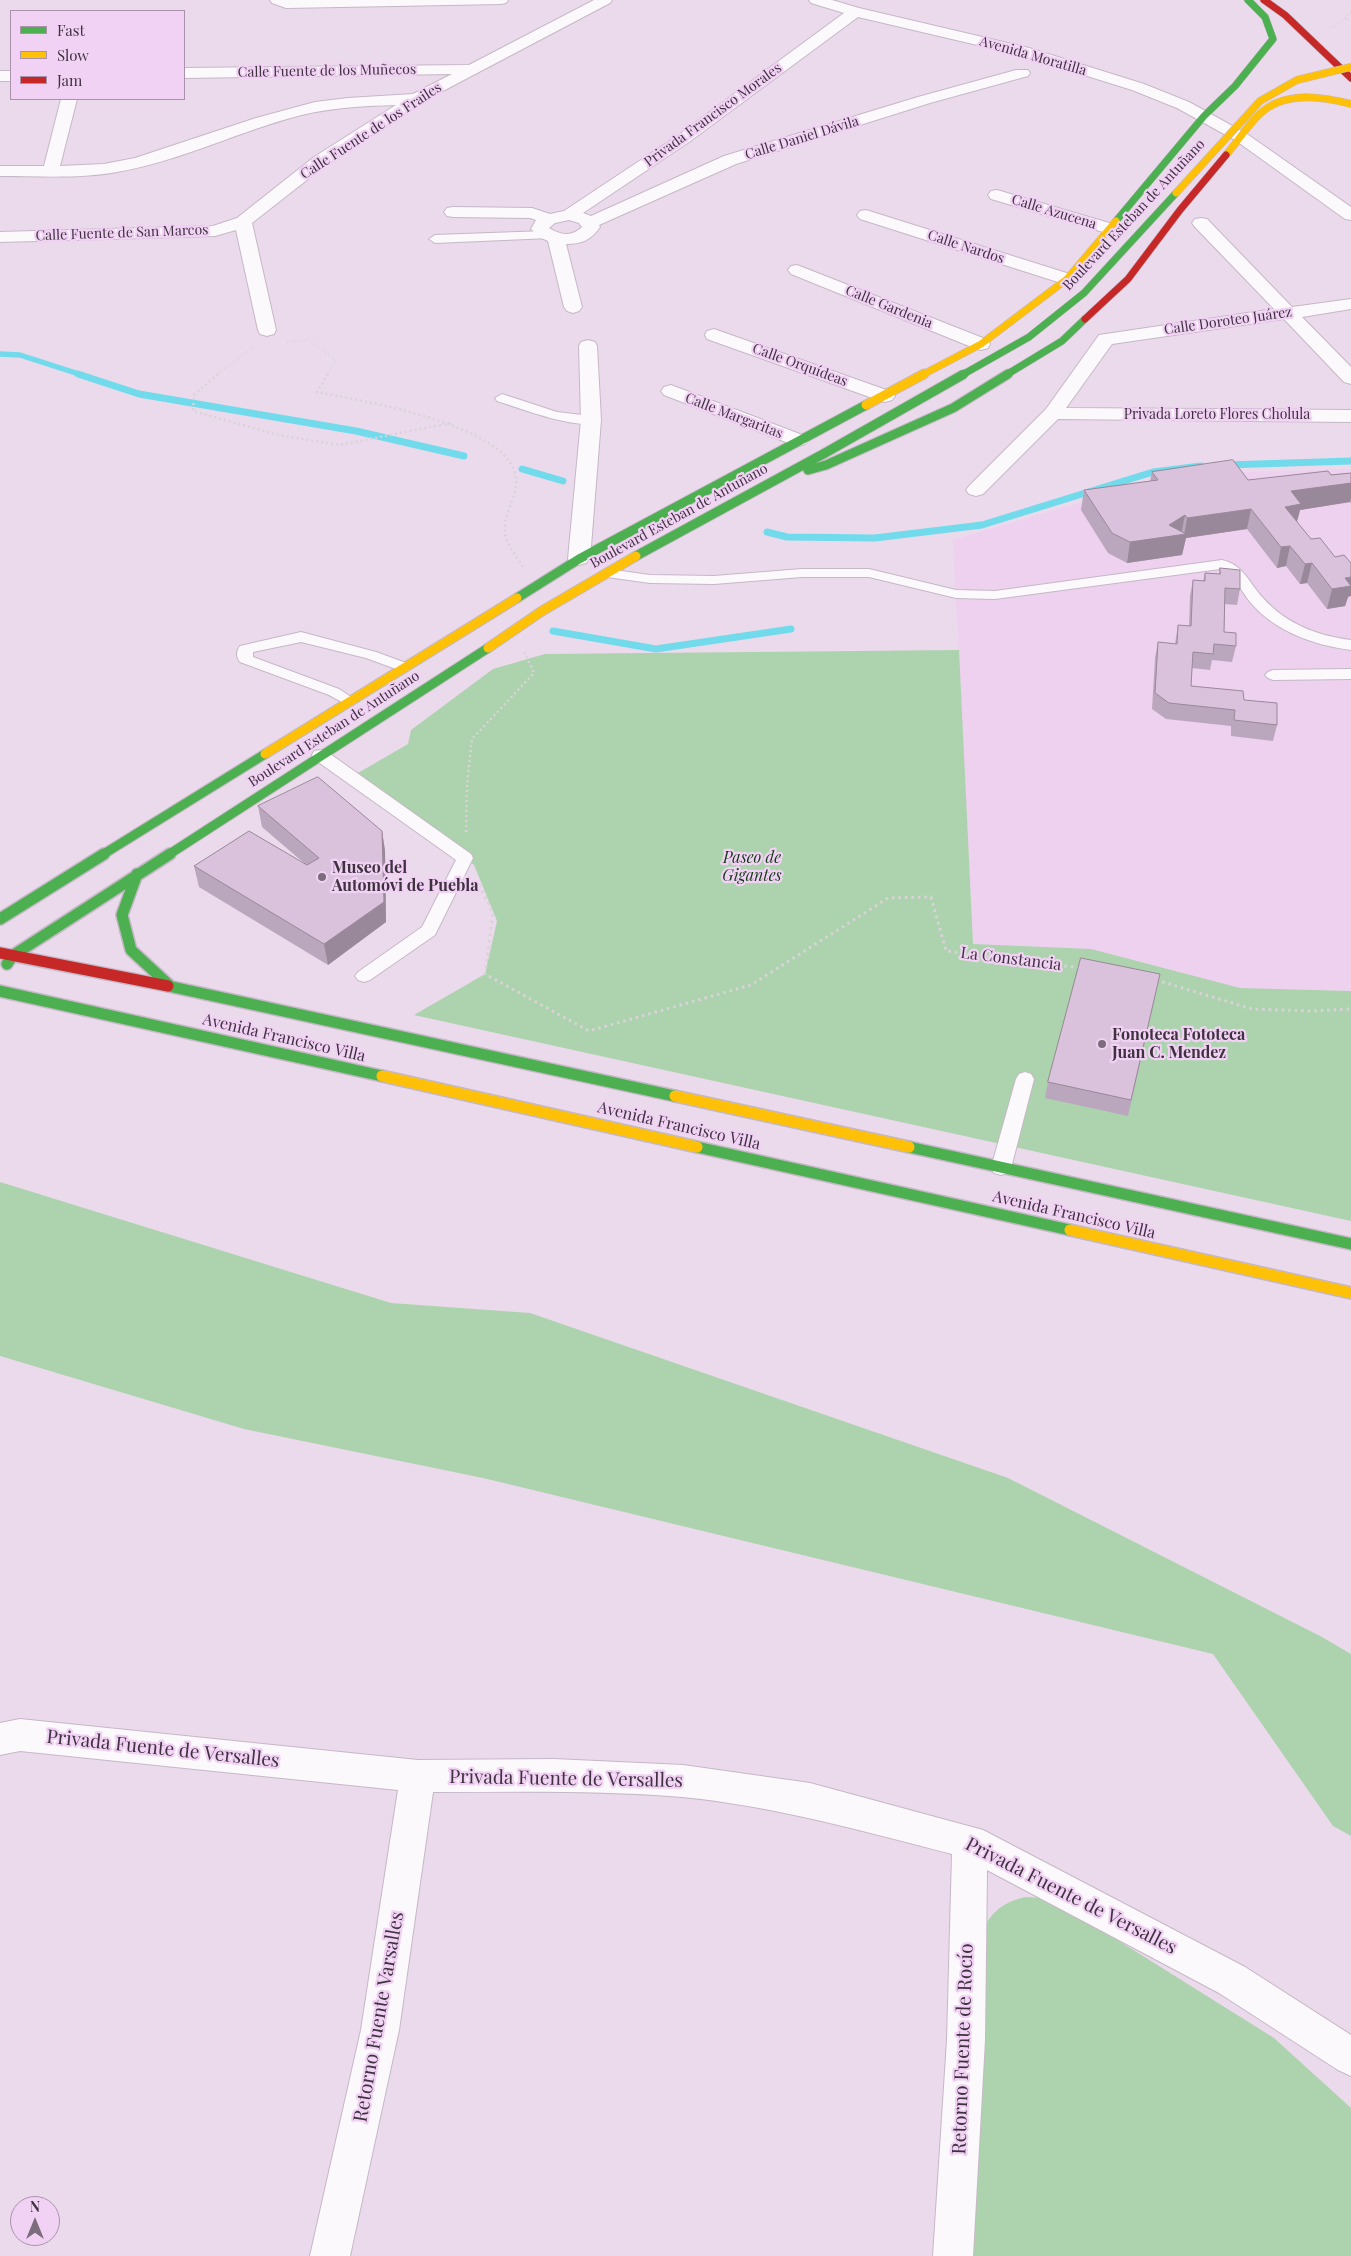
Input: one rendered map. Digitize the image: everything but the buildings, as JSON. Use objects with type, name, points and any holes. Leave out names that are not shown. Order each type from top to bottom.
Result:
[{"type":"street","points":[[277,0],[286,4],[346,1],[501,0]]},
{"type":"street","points":[[575,0],[602,1]]},
{"type":"street","name":"Avenida Moratilla","points":[[816,0],[855,12],[1032,54],[1138,87],[1183,105],[1241,137],[1351,215]]},
{"type":"street","name":"Boulevard Esteban de Antuñano","points":[[0,920],[404,666],[579,559],[798,440],[886,396],[981,344],[1067,279],[1204,116],[1235,86],[1272,40],[1271,27],[1263,13],[1248,0]]},
{"type":"street","points":[[1264,0],[1285,15],[1351,78]]},
{"type":"street","name":"Calle Fuente de los Frailes","points":[[243,222],[320,161],[416,98],[470,68],[602,1]]},
{"type":"street","name":"Privada Francisco Morales","points":[[569,215],[683,139],[855,12]]},
{"type":"street","name":"Calle Fuente de los Muñecos","points":[[185,73],[470,68]]},
{"type":"street","name":"Boulevard Esteban de Antuñano","points":[[0,976],[12,956],[542,611],[1029,337],[1084,292],[1260,101],[1297,80],[1351,68]]},
{"type":"street","name":"Calle Daniel Dávila","points":[[589,223],[730,160],[924,100],[1022,74]]},
{"type":"street","points":[[0,172],[103,168],[142,162],[283,115],[312,108],[416,98]]},
{"type":"street","points":[[782,476],[826,465],[953,408],[1062,341],[1128,279],[1180,210],[1241,137],[1266,109],[1276,102],[1307,98],[1331,99],[1351,104]]},
{"type":"street","points":[[51,170],[69,100]]},
{"type":"street","name":"Calle Azucena","points":[[997,195],[1110,229]]},
{"type":"street","points":[[453,212],[532,212],[550,231],[565,239],[583,236],[591,227],[584,219],[569,215],[550,231]]},
{"type":"street","name":"Calle Nardos","points":[[866,215],[1067,279]]},
{"type":"street","points":[[243,222],[267,330]]},
{"type":"street","name":"Calle Fuente de San Marcos","points":[[0,237],[193,232],[215,230],[243,222]]},
{"type":"street","points":[[1201,223],[1351,378]]},
{"type":"street","points":[[550,231],[573,307]]},
{"type":"street","name":"Calle Gardenia","points":[[796,270],[981,344]]},
{"type":"street","name":"Calle Doroteo Juárez","points":[[1053,413],[1106,339],[1351,304]]},
{"type":"street","name":"Calle Orquídeas","points":[[714,335],[886,396]]},
{"type":"street","points":[[579,559],[591,420],[588,346]]},
{"type":"street","name":"Calle Margaritas","points":[[671,391],[798,440]]},
{"type":"street","points":[[976,490],[1053,413]]},
{"type":"street","name":"Privada Loreto Flores Cholula","points":[[1053,413],[1083,415],[1351,416]]},
{"type":"street","points":[[137,874],[122,915],[131,950],[170,986]]},
{"type":"street","name":"Avenida Francisco Villa","points":[[0,953],[170,986],[1351,1244]]},
{"type":"street","name":"Avenida Francisco Villa","points":[[0,991],[1351,1294]]},
{"type":"street","name":"Privada Fuente de Versalles","points":[[7,1732],[418,1776],[554,1774],[683,1781],[810,1800],[970,1842],[1232,1980],[1351,2057]]},
{"type":"street","name":"Retorno Fuente Varsalles","points":[[330,2256],[380,2030],[418,1776]]},
{"type":"street","name":"Retorno Fuente de Rocío","points":[[953,2256],[966,2040],[970,1842]]},
{"type":"lane","points":[[435,239],[550,231]]},
{"type":"lane","points":[[502,398],[555,416],[591,420]]},
{"type":"lane","points":[[607,573],[650,579],[714,580],[802,573],[869,573],[956,594],[995,595],[1222,564],[1233,568],[1260,605],[1299,633],[1333,643],[1351,645]]},
{"type":"lane","points":[[350,701],[334,692],[245,659],[244,649],[301,637],[371,655],[404,666]]},
{"type":"lane","points":[[1273,676],[1351,674]]},
{"type":"lane","points":[[320,755],[465,858],[429,930],[364,976]]},
{"type":"lane","points":[[1001,1168],[1025,1079]]},
{"type":"path","points":[[1345,19],[1351,21]]},
{"type":"path","points":[[194,398],[193,411],[278,436],[338,445],[451,423]]},
{"type":"path","name":"La Constancia","points":[[589,1031],[751,985],[888,898],[931,897],[946,951],[1082,968]]},
{"type":"path","points":[[1148,978],[1252,1009],[1310,1011],[1351,1009]]},
{"type":"shaded area","points":[[1351,469],[1351,991],[1240,988],[973,945],[953,540],[1177,474]]},
{"type":"green space","name":"Paseo de Gigantes","points":[[959,650],[973,944],[1091,949],[1240,988],[1351,991],[1351,1221],[414,1015],[485,974],[497,921],[474,865],[358,773],[408,744],[411,730],[493,669],[545,654]]},
{"type":"green space","points":[[0,1182],[391,1303],[530,1313],[1008,1478],[1322,1637],[1351,1654],[1351,1836],[1333,1826],[1213,1654],[483,1478],[244,1429],[0,1356]]},
{"type":"green space","points":[[1026,1897],[1042,1898],[1071,1911],[1274,2038],[1351,2108],[1351,2256],[970,2256],[984,1927],[992,1915],[1002,1907]]},
{"type":"waterway","points":[[0,354],[20,355],[82,375]]},
{"type":"waterway","points":[[78,374],[139,394],[356,431],[464,456]]},
{"type":"waterway","points":[[1226,465],[1351,461]]},
{"type":"waterway","points":[[767,532],[787,537],[875,538],[982,525],[1153,472],[1201,466]]},
{"type":"waterway","points":[[522,469],[563,481]]},
{"type":"waterway","points":[[553,631],[656,649],[791,629]]},
{"type":"traffic: fast","points":[[1116,221],[1204,116],[1235,86],[1273,39],[1265,17],[1248,0]]},
{"type":"traffic: fast","points":[[825,453],[1029,337],[1084,293],[1176,193]]},
{"type":"traffic: fast","points":[[808,470],[826,465],[953,408],[1062,341],[1085,319]]},
{"type":"traffic: fast","points":[[517,598],[579,559],[866,405]]},
{"type":"traffic: fast","points":[[636,556],[825,453]]},
{"type":"traffic: fast","points":[[7,964],[12,956],[488,648]]},
{"type":"traffic: fast","points":[[0,919],[265,754]]},
{"type":"traffic: fast","points":[[137,874],[122,915],[131,950],[170,986]]},
{"type":"traffic: fast","points":[[168,986],[675,1096]]},
{"type":"traffic: fast","points":[[0,991],[382,1076]]},
{"type":"traffic: fast","points":[[697,1147],[1070,1230]]},
{"type":"traffic: fast","points":[[909,1147],[1351,1244]]},
{"type":"traffic: slow","points":[[1176,193],[1260,101],[1297,80],[1351,67]]},
{"type":"traffic: slow","points":[[1226,155],[1262,112],[1277,103],[1309,97],[1351,104]]},
{"type":"traffic: slow","points":[[866,405],[981,344],[1067,279],[1116,221]]},
{"type":"traffic: slow","points":[[488,648],[542,611],[636,556]]},
{"type":"traffic: slow","points":[[265,754],[517,598]]},
{"type":"traffic: slow","points":[[382,1076],[697,1147]]},
{"type":"traffic: slow","points":[[675,1096],[909,1147]]},
{"type":"traffic: slow","points":[[1070,1230],[1351,1293]]},
{"type":"traffic: jam","points":[[1264,0],[1285,15],[1351,78]]},
{"type":"traffic: jam","points":[[1085,319],[1128,279],[1180,210],[1226,155]]},
{"type":"traffic: jam","points":[[0,953],[168,986]]},
{"type":"place","name":"Museo del Automóvi de Puebla","points":[[322,877]]},
{"type":"place","name":"Fonoteca Fototeca Juan C. Mendez","points":[[1102,1044]]}]
